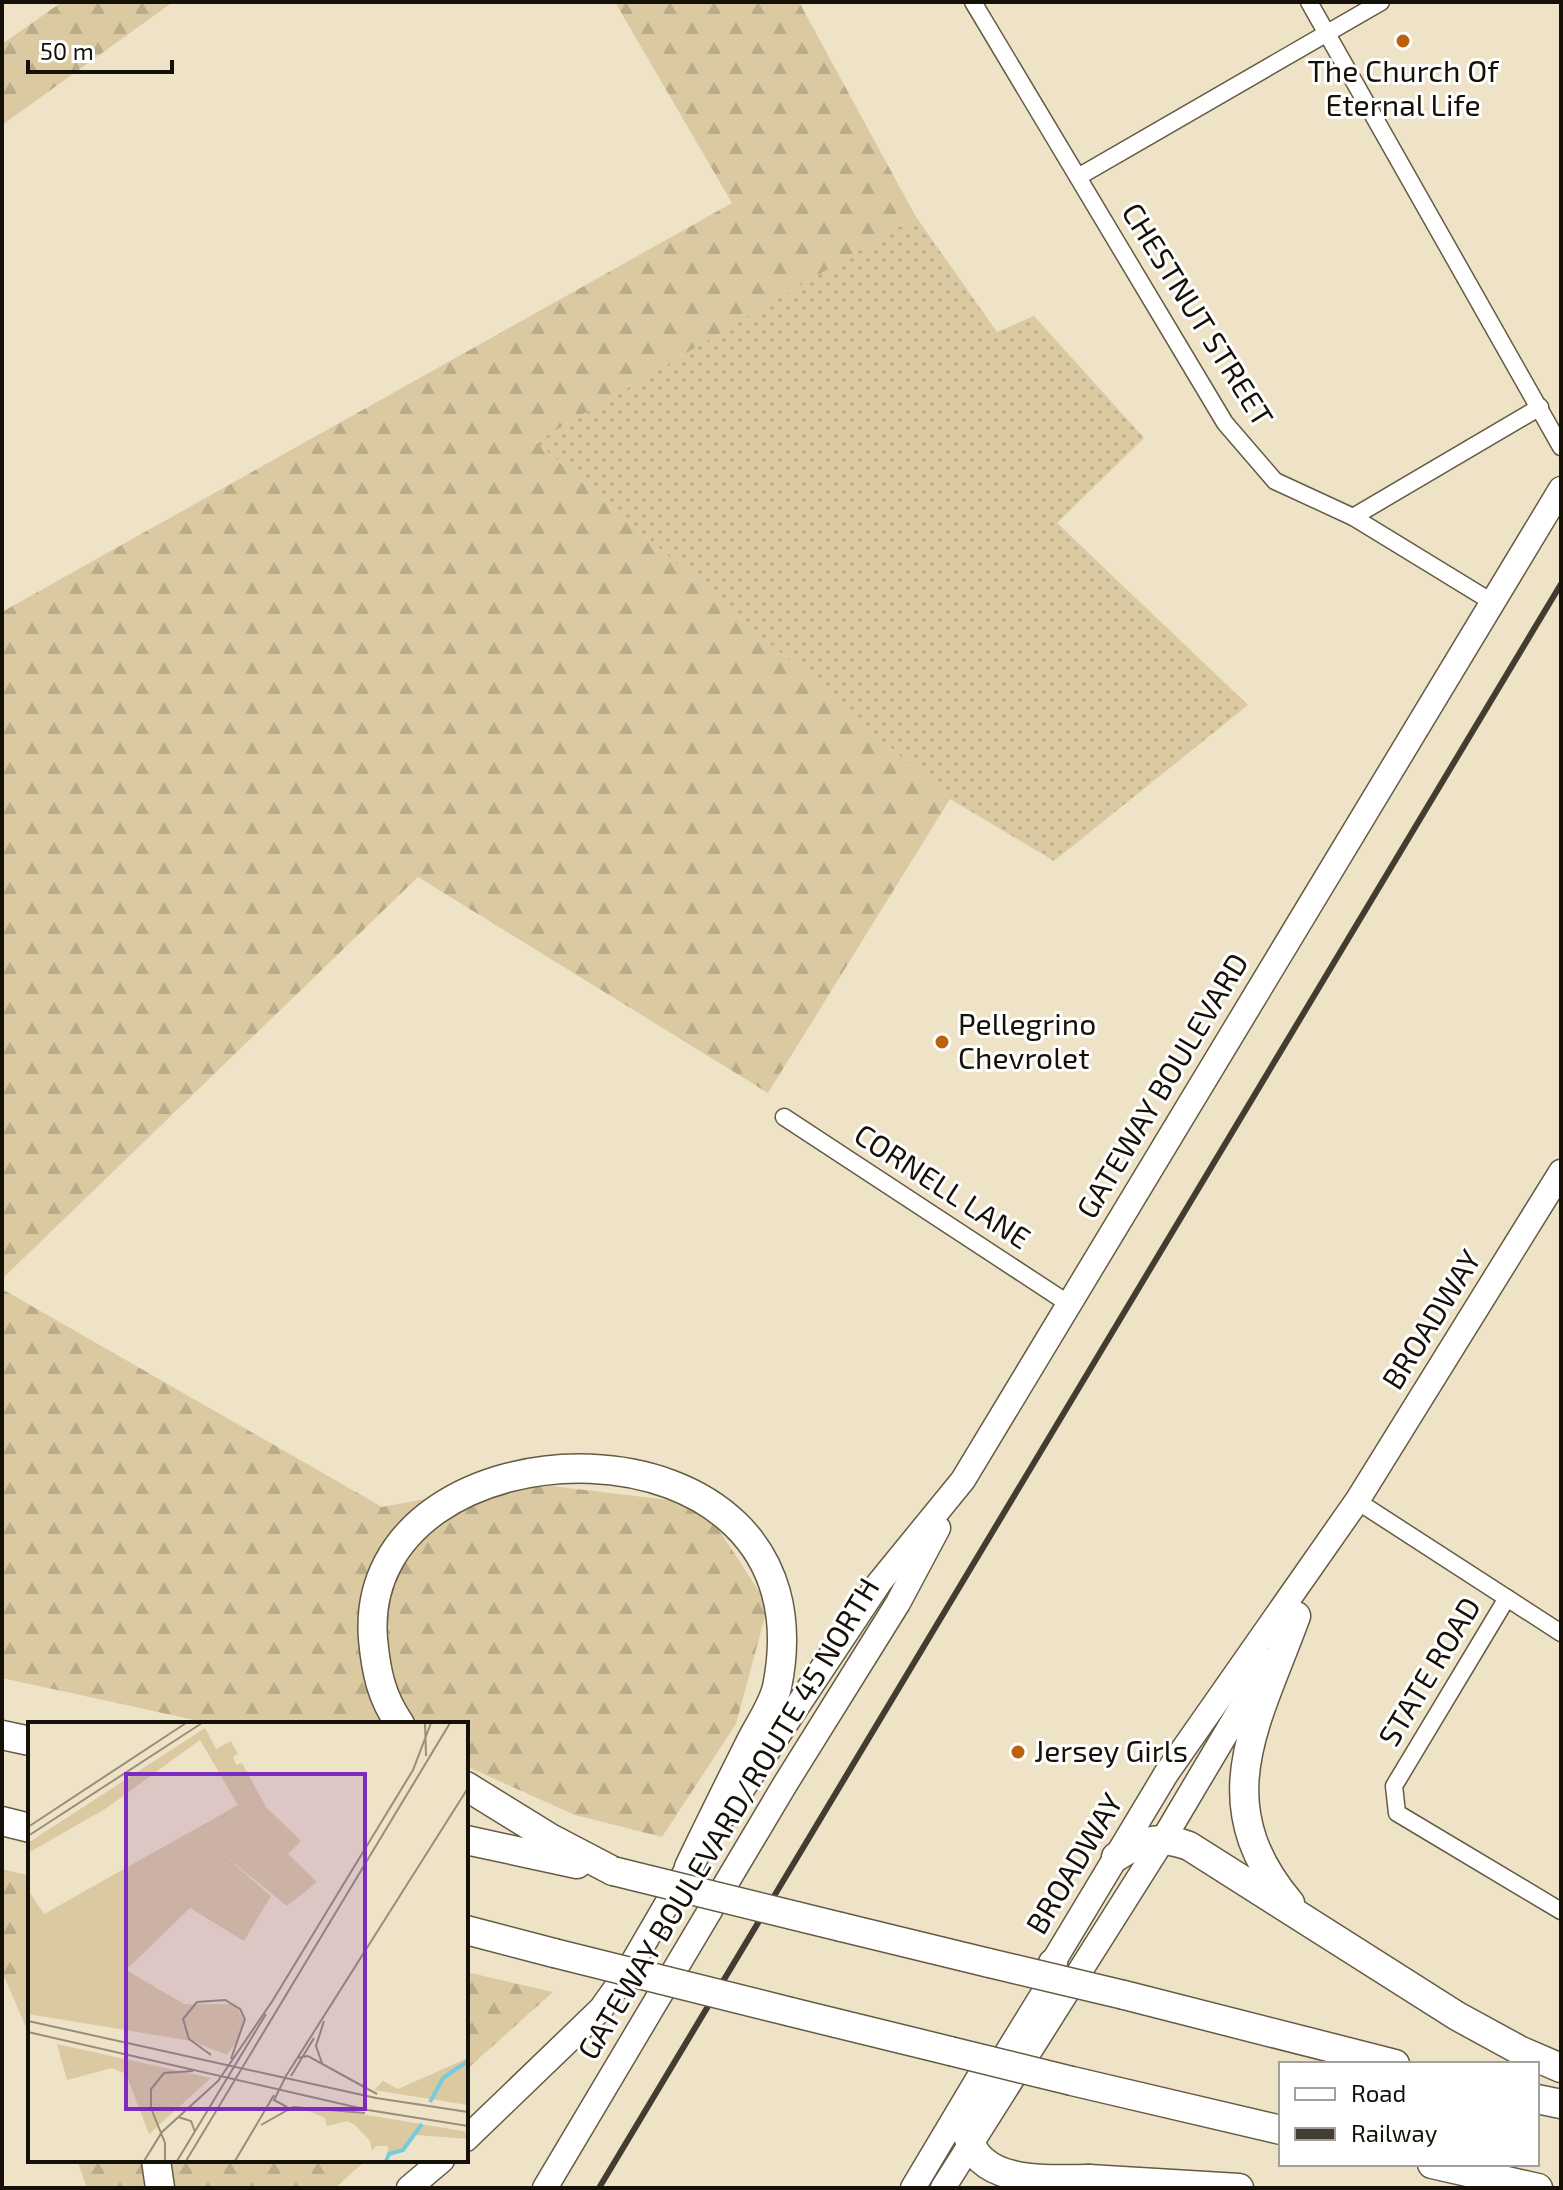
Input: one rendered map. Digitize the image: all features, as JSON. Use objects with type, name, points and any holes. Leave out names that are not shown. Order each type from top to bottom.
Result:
[{"type":"highway","points":[[399,1722],[377,1680],[373,1600],[381,1572],[396,1545],[418,1524],[463,1493],[550,1470],[581,1467],[608,1470],[649,1476],[679,1485],[708,1501],[747,1534],[767,1565],[778,1605],[781,1651],[776,1690],[689,1867]]},
{"type":"highway","points":[[1296,1616],[1248,1748],[1243,1802],[1247,1829],[1263,1864],[1310,1924]]},
{"type":"highway","points":[[2,1735],[28,1741]]},
{"type":"highway","points":[[468,1787],[550,1838],[613,1871]]},
{"type":"highway","points":[[2,1821],[28,1828]]},
{"type":"highway","points":[[1116,1857],[1141,1842],[1164,1838],[1189,1846],[1478,2028],[1561,2068]]},
{"type":"highway","points":[[468,1840],[613,1871],[1387,2062]]},
{"type":"highway","points":[[468,1931],[1279,2130]]},
{"type":"highway","points":[[468,1948],[554,1953]]},
{"type":"highway","points":[[1053,1963],[1049,1988],[976,2107],[968,2125],[970,2146],[988,2164],[1023,2178],[1239,2188]]},
{"type":"highway","points":[[1539,2099],[1561,2104]]},
{"type":"highway","points":[[156,2162],[160,2188]]},
{"type":"highway","points":[[1441,2166],[1538,2188]]},
{"type":"highway","points":[[1042,2188],[1089,2179]]},
{"type":"main road","name":"GATEWAY BOULEVARD","points":[[468,2137],[601,2009],[656,1926],[689,1867],[879,1583],[963,1480],[1561,489]]},
{"type":"main road","name":"BROADWAY","points":[[913,2188],[1166,1774],[1357,1501],[1561,1172]]},
{"type":"main road","name":"GATEWAY BOULEVARD/ROUTE 45 NORTH","points":[[545,2188],[784,1786],[898,1603],[963,1480]]},
{"type":"main road","name":"BROADWAY","points":[[943,2188],[1164,1838],[1296,1616],[1357,1501]]},
{"type":"main road","points":[[409,2188],[440,2162]]},
{"type":"street","name":"CHESTNUT STREET","points":[[973,2],[1225,423],[1275,481],[1353,517],[1492,602]]},
{"type":"street","points":[[1309,2],[1561,447]]},
{"type":"street","points":[[1078,177],[1381,2]]},
{"type":"street","points":[[1353,517],[1540,407]]},
{"type":"street","name":"CORNELL LANE","points":[[784,1117],[1069,1304]]},
{"type":"street","points":[[1357,1501],[1561,1633]]},
{"type":"street","name":"STATE ROAD","points":[[1507,1598],[1394,1786],[1397,1813],[1561,1911]]},
{"type":"green space","points":[[62,2],[173,2],[2,125],[2,44]]},
{"type":"green space","points":[[615,2],[799,2],[916,217],[536,442],[950,799],[768,1093],[418,877],[2,1279],[2,612],[732,203]]},
{"type":"green space","points":[[916,217],[997,332],[1034,316],[1144,438],[1057,523],[1248,705],[1054,861],[950,799],[536,442]]},
{"type":"green space","points":[[2,1289],[382,1507],[518,1482],[702,1504],[768,1605],[736,1724],[662,1837],[575,1815],[468,1767],[468,1722],[204,1722],[2,1678]]},
{"type":"green space","points":[[2,1869],[28,1876],[28,2031],[2,1972]]},
{"type":"green space","points":[[468,1972],[553,1992],[468,2068]]},
{"type":"green space","points":[[78,2162],[364,2162],[335,2188],[87,2188]]},
{"type":"railway","points":[[599,2188],[1561,584]]},
{"type":"place","name":"The Church Of Eternal Life","points":[[1403,41]]},
{"type":"place","name":"Pellegrino Chevrolet","points":[[942,1042]]},
{"type":"place","name":"Jersey Girls","points":[[1018,1752]]}]
